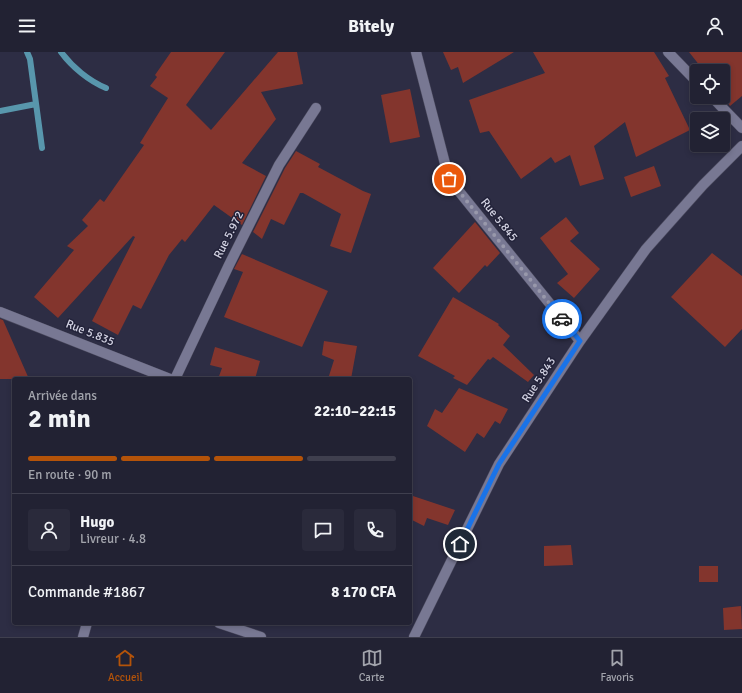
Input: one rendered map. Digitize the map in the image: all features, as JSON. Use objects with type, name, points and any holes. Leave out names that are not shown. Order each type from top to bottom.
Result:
[{"type":"street","name":"Rue 5.845","points":[[416,52],[449,179],[580,341]]},
{"type":"street","points":[[668,52],[690,75]]},
{"type":"street","points":[[719,104],[742,128]]},
{"type":"street","name":"Rue 5.972","points":[[176,377],[229,265],[279,165],[316,108]]},
{"type":"street","name":"Rue 5.843","points":[[414,637],[499,464],[580,341],[646,249],[703,185],[742,146]]},
{"type":"street","name":"Rue 5.835","points":[[0,312],[165,377]]},
{"type":"street","points":[[83,637],[86,625]]},
{"type":"street","points":[[225,625],[261,637]]},
{"type":"building","points":[[171,52],[225,52],[186,105],[211,130],[278,52],[297,52],[303,84],[261,92],[276,119],[242,163],[266,176],[242,225],[214,205],[185,242],[182,239],[169,255],[141,309],[133,305],[118,335],[92,321],[135,237],[133,236],[58,318],[34,297],[74,250],[67,246],[88,226],[82,220],[100,199],[104,202],[144,145],[140,143],[168,98],[150,86],[157,77],[155,75]]},
{"type":"building","points":[[443,52],[514,52],[463,83],[458,67],[451,70]]},
{"type":"building","points":[[533,52],[654,52],[669,76],[665,78],[690,130],[636,157],[625,122],[594,146],[604,179],[580,186],[570,155],[555,163],[551,157],[521,179],[489,131],[480,133],[469,100],[545,73]]},
{"type":"building","points":[[689,52],[742,52],[742,96],[730,106],[729,104],[730,104],[730,64],[698,64]]},
{"type":"building","points":[[410,89],[420,137],[390,143],[381,95]]},
{"type":"building","points":[[296,151],[320,164],[318,167],[371,194],[351,253],[330,246],[341,214],[303,193],[300,193],[284,225],[271,219],[262,239],[253,232],[285,168]]},
{"type":"building","points":[[654,166],[661,186],[631,197],[624,177]]},
{"type":"building","points":[[566,217],[579,233],[570,241],[600,269],[574,298],[557,283],[568,274],[540,238]]},
{"type":"building","points":[[475,222],[500,253],[487,267],[485,265],[459,293],[433,268]]},
{"type":"building","points":[[712,253],[742,276],[742,329],[725,347],[671,297]]},
{"type":"building","points":[[242,254],[328,291],[302,347],[224,317],[243,272],[234,269]]},
{"type":"building","points":[[453,297],[499,324],[498,325],[510,336],[503,345],[534,375],[528,382],[493,357],[490,360],[488,359],[467,385],[453,378],[455,376],[418,356]]},
{"type":"building","points":[[0,319],[3,320],[28,377],[0,379]]},
{"type":"building","points":[[324,341],[357,346],[351,377],[329,377],[334,360],[322,355]]},
{"type":"building","points":[[215,347],[260,361],[256,377],[219,377],[222,368],[210,365]]},
{"type":"building","points":[[459,388],[508,409],[500,424],[495,421],[484,438],[477,433],[465,452],[427,426],[435,409],[442,413]]},
{"type":"building","points":[[412,496],[455,510],[448,525],[427,518],[424,526],[412,520]]},
{"type":"building","points":[[571,545],[573,565],[544,566],[544,546]]},
{"type":"building","points":[[699,566],[718,566],[718,582],[699,582]]},
{"type":"building","points":[[741,606],[742,629],[724,630],[723,608]]},
{"type":"waterway","points":[[27,52],[30,59],[42,148]]},
{"type":"waterway","points":[[61,52],[81,73],[93,82],[106,88]]},
{"type":"waterway","points":[[0,111],[36,104]]},
{"type":"way so far","points":[[449,179],[562,319]]},
{"type":"route","points":[[460,544],[499,464],[580,341],[562,319]]}]
